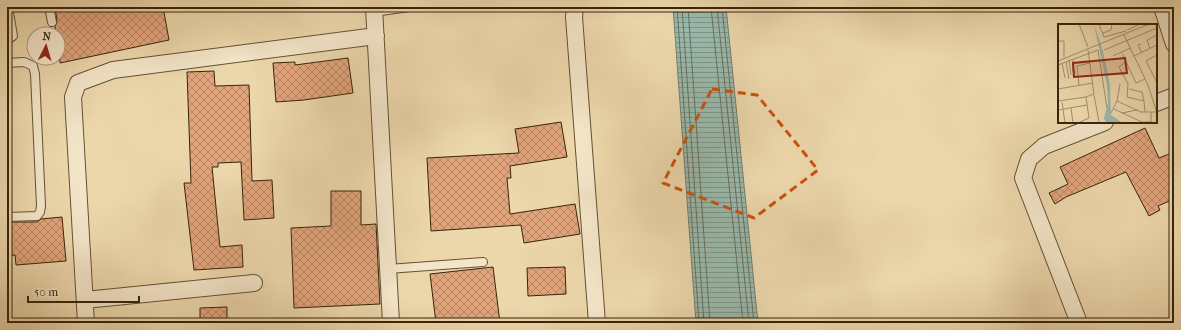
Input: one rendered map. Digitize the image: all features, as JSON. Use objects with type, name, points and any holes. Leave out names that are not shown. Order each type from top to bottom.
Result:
[{"type":"street","points":[[575,7],[574,18],[597,323]]},
{"type":"street","points":[[1162,7],[1174,44]]},
{"type":"street","points":[[374,9],[391,323]]},
{"type":"street","points":[[86,323],[72,97],[78,83],[113,70],[376,36]]},
{"type":"street","points":[[1157,103],[1174,96]]},
{"type":"street","points":[[1079,323],[1023,178],[1029,159],[1044,146],[1102,123]]},
{"type":"street","points":[[85,300],[254,282]]},
{"type":"lane","points":[[7,40],[13,36],[8,7]]},
{"type":"lane","points":[[49,7],[52,22]]},
{"type":"lane","points":[[374,9],[409,7]]},
{"type":"lane","points":[[7,63],[24,62],[33,66],[35,74],[41,206],[40,212],[37,216],[7,217]]},
{"type":"lane","points":[[388,269],[483,262]]},
{"type":"highlighted area","points":[[712,89],[757,95],[818,170],[754,218],[663,183]]},
{"type":"water","points":[[673,7],[726,7],[758,323],[696,323]]},
{"type":"building","points":[[55,7],[163,7],[169,40],[66,62],[66,26],[55,26],[57,21]]},
{"type":"building","points":[[348,58],[353,93],[304,100],[276,102],[273,63],[295,62],[295,65]]},
{"type":"building","points":[[214,71],[215,86],[249,85],[252,181],[272,180],[274,218],[244,220],[241,162],[218,163],[218,167],[212,167],[220,247],[242,245],[243,267],[194,270],[184,183],[191,183],[187,72]]},
{"type":"building","points":[[561,122],[567,157],[510,166],[511,178],[507,178],[510,214],[575,204],[580,234],[524,243],[521,225],[431,231],[427,158],[519,153],[515,129]]},
{"type":"building","points":[[1145,128],[1159,158],[1174,152],[1174,199],[1158,206],[1160,210],[1149,216],[1126,172],[1066,197],[1055,204],[1049,193],[1068,184],[1060,167]]},
{"type":"building","points":[[331,191],[361,191],[361,225],[376,224],[380,304],[294,308],[291,228],[331,226]]},
{"type":"building","points":[[62,217],[66,261],[16,265],[15,255],[7,256],[7,222],[37,222],[41,219]]},
{"type":"building","points":[[493,267],[500,323],[436,323],[430,274]]},
{"type":"building","points":[[565,267],[566,294],[528,296],[527,268]]},
{"type":"building","points":[[227,307],[227,323],[200,323],[200,308]]}]
